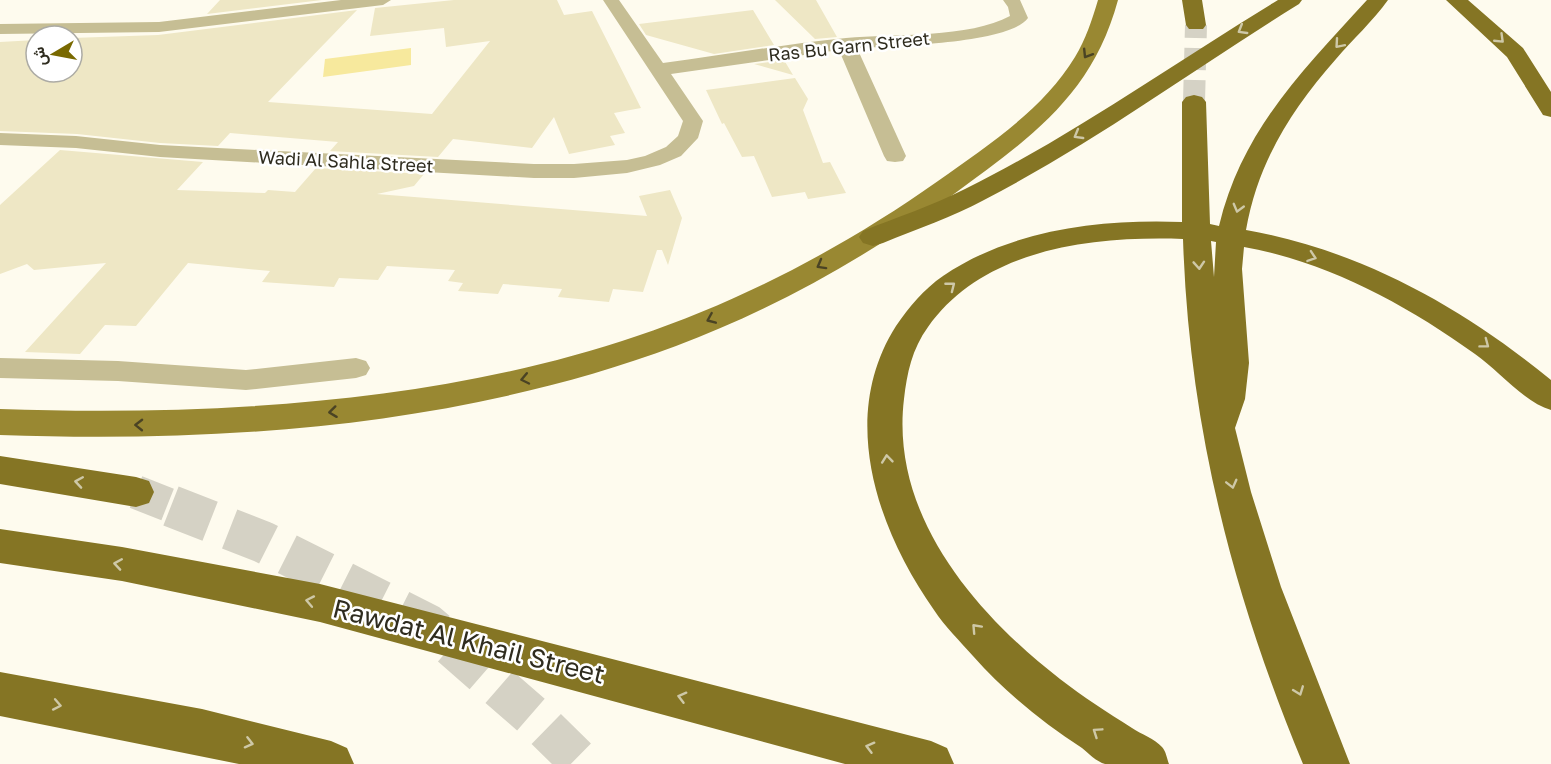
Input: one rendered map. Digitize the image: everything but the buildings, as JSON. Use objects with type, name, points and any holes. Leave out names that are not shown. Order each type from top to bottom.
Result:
[{"type":"highway","points":[[1192,0],[1196,25]]},
{"type":"highway","points":[[873,237],[972,196],[1028,166],[1134,102],[1227,39],[1292,0]]},
{"type":"highway","points":[[1218,427],[1229,400],[1233,382],[1234,356],[1228,268],[1232,231],[1249,170],[1276,119],[1378,0]]},
{"type":"highway","points":[[1456,0],[1515,53],[1551,110]]},
{"type":"highway","points":[[1194,102],[1194,191],[1202,316],[1218,427],[1247,549],[1327,764]]},
{"type":"highway","points":[[1146,764],[1090,728],[1016,671],[948,598],[908,530],[887,466],[883,409],[894,360],[917,318],[950,285],[991,260],[1049,240],[1092,233],[1157,229],[1196,230],[1256,240],[1365,276],[1418,302],[1470,333],[1520,369],[1551,398]]},
{"type":"highway","points":[[0,470],[136,492]]},
{"type":"highway","name":"Rawdat Al Khail Street","points":[[0,546],[122,564],[320,603],[929,763]]},
{"type":"highway","points":[[0,694],[201,732],[331,764]]},
{"type":"main road","points":[[0,422],[170,425],[304,416],[413,402],[550,373],[678,333],[764,296],[873,237],[943,190],[1029,126],[1058,96],[1089,53],[1104,20],[1108,0]]},
{"type":"street","points":[[0,29],[159,27],[383,0]]},
{"type":"street","points":[[611,0],[657,70]]},
{"type":"street","name":"Ras Bu Garn Street","points":[[657,70],[846,44],[967,34],[1013,23],[1019,18],[1016,6],[1011,0]]},
{"type":"street","points":[[159,27],[184,7]]},
{"type":"street","points":[[846,44],[895,156]]},
{"type":"street","name":"Wadi Al Sahla Street","points":[[0,139],[76,142],[160,151],[573,172],[645,162],[670,154],[686,142],[693,132],[693,121],[657,70]]},
{"type":"street","points":[[0,368],[118,371],[246,380],[356,368]]},
{"type":"shaded area","points":[[411,48],[411,65],[323,77],[325,59]]},
{"type":"tunnel","points":[[1194,102],[1196,25]]},
{"type":"tunnel","points":[[136,492],[174,507]]},
{"type":"tunnel","points":[[171,506],[263,542],[428,625],[537,720],[582,764]]}]
